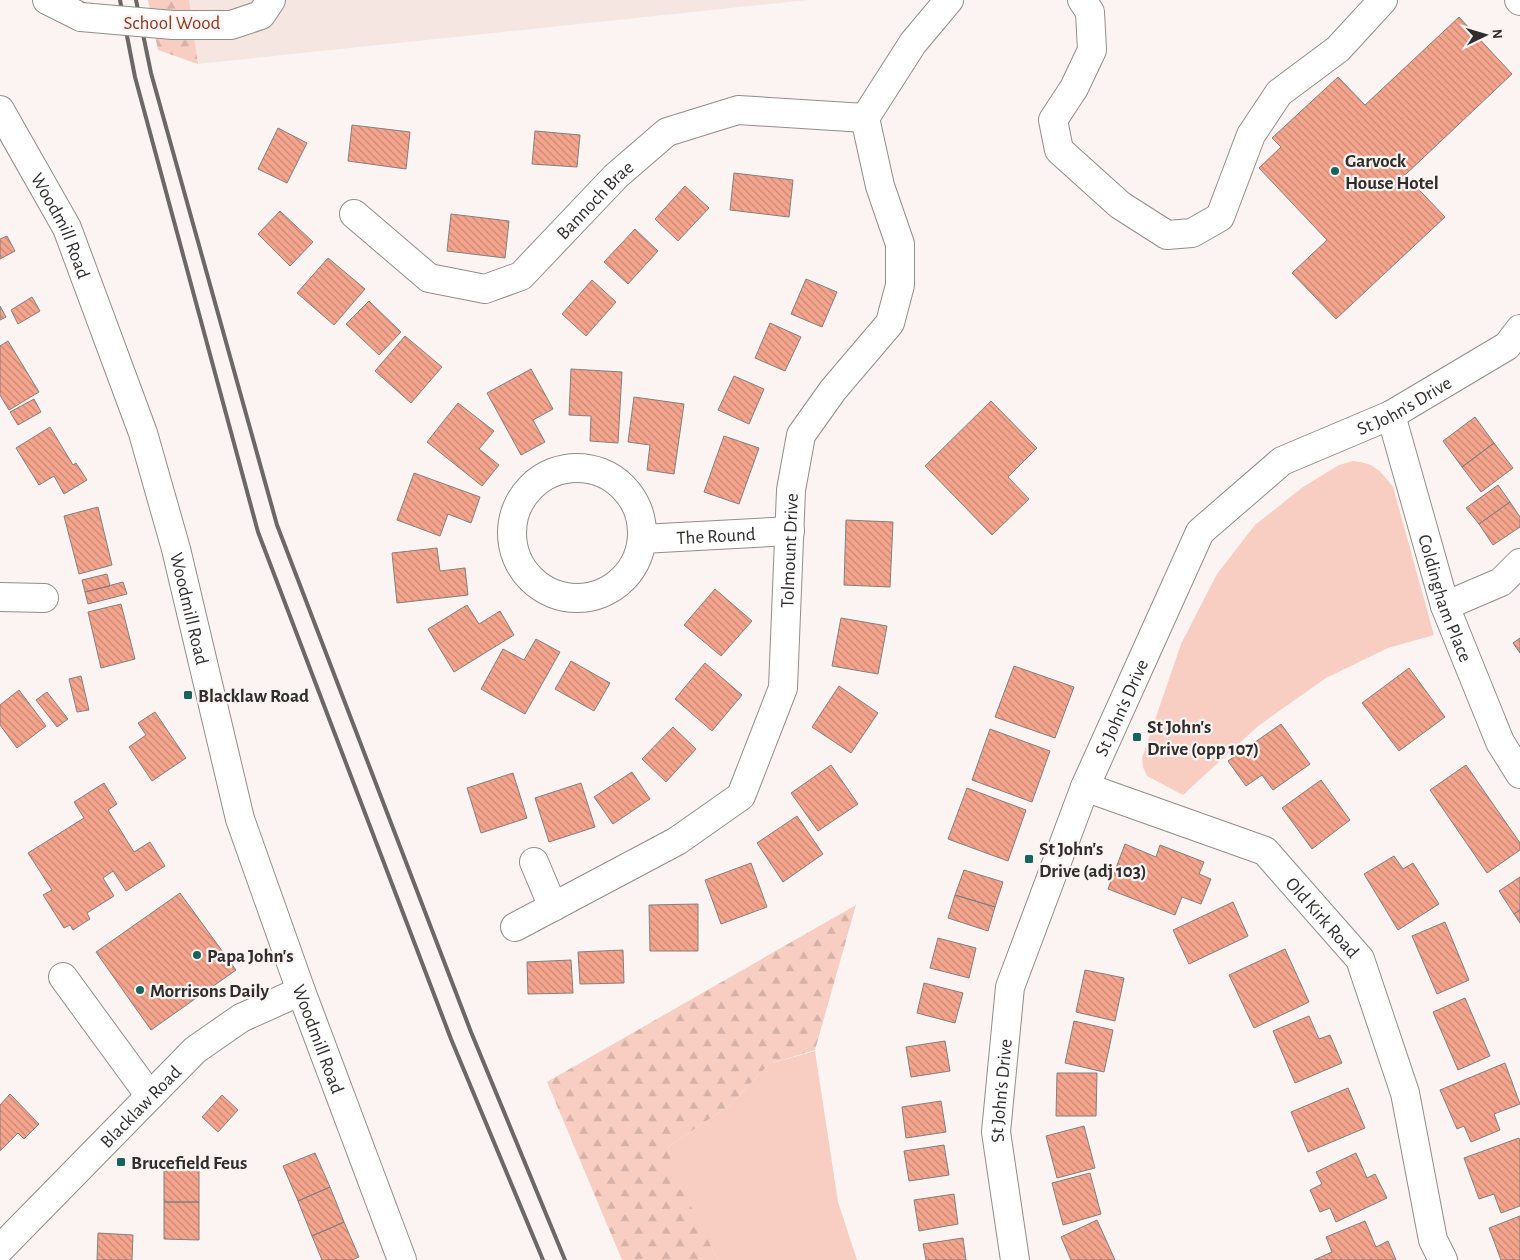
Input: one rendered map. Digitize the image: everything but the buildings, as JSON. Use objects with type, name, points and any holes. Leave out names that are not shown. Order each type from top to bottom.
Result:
[{"type":"street","points":[[47,0],[81,17],[173,25],[231,25],[261,15],[271,0]]},
{"type":"street","points":[[864,118],[913,43],[949,0]]},
{"type":"street","points":[[1082,0],[1090,12],[1092,50],[1074,88],[1053,120],[1059,150],[1120,205],[1167,235],[1192,233],[1220,217],[1251,136],[1279,93],[1338,49],[1383,0]]},
{"type":"street","name":"Woodmill Road","points":[[0,110],[67,228],[143,433],[176,549],[240,819],[301,991],[402,1260]]},
{"type":"street","name":"Bannoch Brae","points":[[354,214],[429,278],[485,289],[521,276],[616,176],[667,132],[738,110],[864,118]]},
{"type":"street","name":"Tolmount Drive","points":[[515,927],[677,841],[741,796],[783,688],[791,490],[800,435],[833,390],[890,323],[900,286],[900,244],[880,186],[864,118]]},
{"type":"street","name":"St John's Drive","points":[[1016,1260],[996,1132],[1010,987],[1085,787],[1200,532],[1282,461],[1392,414],[1507,346],[1520,329]]},
{"type":"street","name":"Coldingham Place","points":[[1392,414],[1445,606],[1500,742],[1520,774]]},
{"type":"street","points":[[579,468],[609,476],[625,490],[637,508],[641,522],[642,540],[634,566],[623,580],[595,596],[581,598],[562,597],[533,581],[523,569],[516,555],[512,528],[516,512],[525,495],[536,483],[556,472],[579,468]]},
{"type":"street","name":"The Round","points":[[642,540],[790,531]]},
{"type":"street","points":[[1445,606],[1500,582],[1520,563]]},
{"type":"street","points":[[0,597],[44,598]]},
{"type":"street","name":"Old Kirk Road","points":[[1085,787],[1265,851],[1360,959],[1405,1093],[1433,1240],[1443,1260]]},
{"type":"street","points":[[534,862],[553,907]]},
{"type":"street","points":[[63,977],[150,1096]]},
{"type":"street","name":"Blacklaw Road","points":[[0,1249],[195,1050],[241,1018],[301,991]]},
{"type":"shaded area","points":[[189,0],[808,0],[198,64]]},
{"type":"green space","name":"School Wood","points":[[148,0],[189,0],[198,64],[158,50]]},
{"type":"green space","points":[[1353,461],[1376,468],[1393,487],[1434,635],[1388,648],[1326,678],[1258,726],[1183,795],[1147,776],[1142,758],[1181,644],[1217,574],[1255,525],[1303,487],[1339,465]]},
{"type":"green space","points":[[856,905],[815,1050],[769,1064],[730,1105],[668,1147],[683,1191],[718,1260],[622,1260],[547,1082]]},
{"type":"green space","points":[[815,1051],[838,1202],[857,1260],[718,1260],[682,1191],[668,1147],[730,1105],[769,1064]]},
{"type":"railway","points":[[120,0],[135,77],[258,532],[451,1039],[543,1260]]},
{"type":"railway","points":[[136,0],[151,73],[277,525],[471,1032],[565,1260]]},
{"type":"place","name":"Garvock House Hotel","points":[[1335,171]]},
{"type":"place","name":"Blacklaw Road","points":[[188,695]]},
{"type":"place","name":"St John's Drive (opp 107)","points":[[1137,737]]},
{"type":"place","name":"St John's Drive (adj 103)","points":[[1029,859]]},
{"type":"place","name":"Papa John's","points":[[197,955]]},
{"type":"place","name":"Morrisons Daily","points":[[140,990]]},
{"type":"place","name":"Brucefield Feus","points":[[121,1162]]}]
